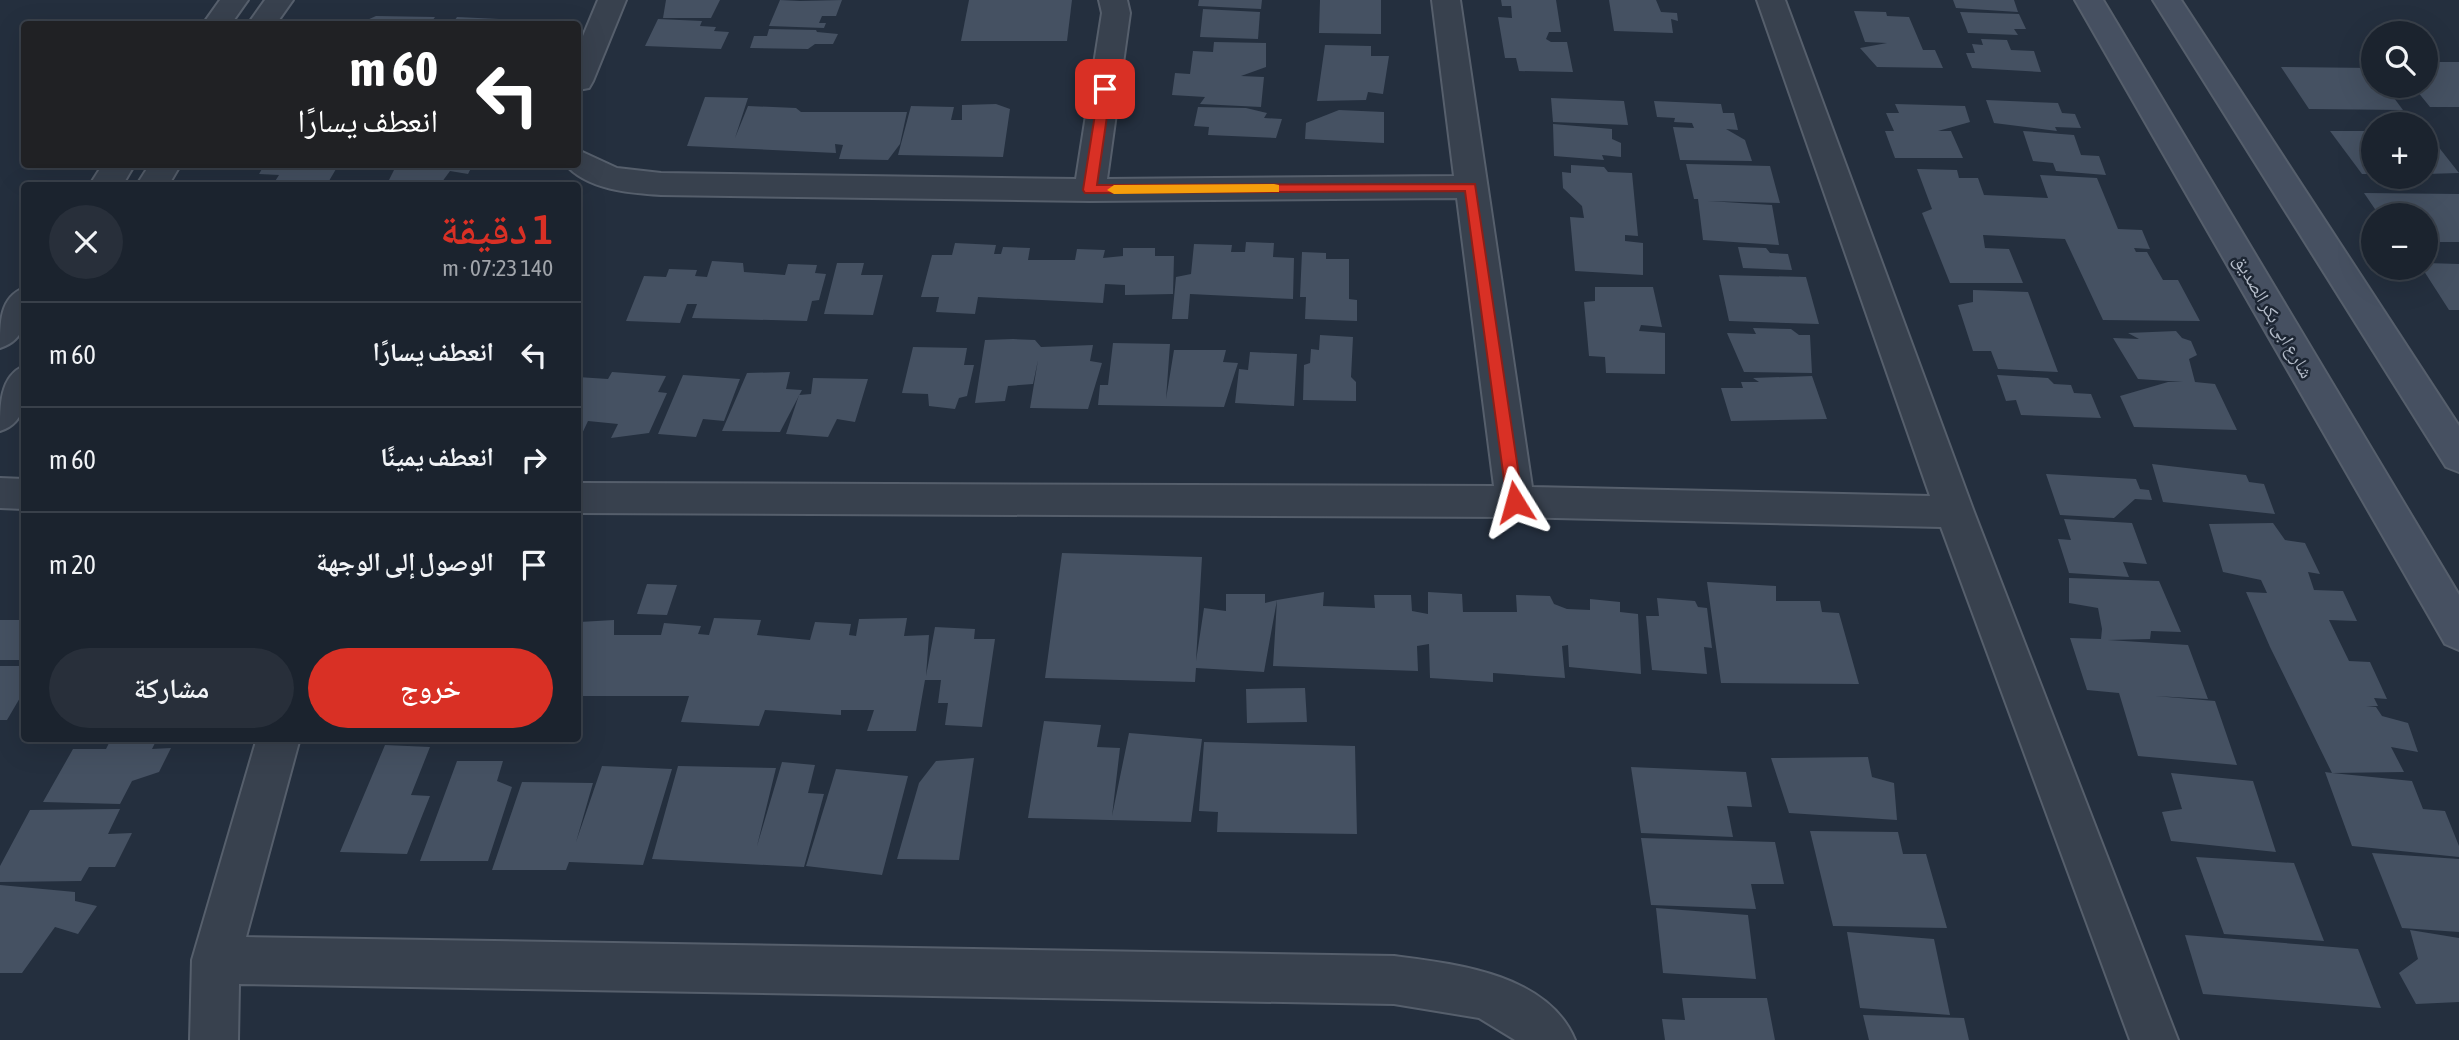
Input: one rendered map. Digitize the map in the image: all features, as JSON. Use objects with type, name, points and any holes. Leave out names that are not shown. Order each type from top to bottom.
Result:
[{"type":"main road","name":"شارع ابى بكر الصديق","points":[[2089,0],[2459,632]]},
{"type":"main road","points":[[2167,0],[2459,457]]},
{"type":"street","points":[[219,21],[234,0]]},
{"type":"street","points":[[264,21],[279,0]]},
{"type":"street","points":[[581,74],[612,0]]},
{"type":"street","points":[[1090,190],[1116,13],[1113,0]]},
{"type":"street","points":[[1446,0],[1515,502]]},
{"type":"street","points":[[1771,0],[1955,512],[2154,1040]]},
{"type":"street","points":[[581,163],[592,172],[625,182],[661,184],[1090,190],[1471,187]]},
{"type":"street","points":[[0,335],[21,304]]},
{"type":"street","points":[[0,417],[21,385]]},
{"type":"street","points":[[0,493],[21,494]]},
{"type":"street","points":[[581,498],[1515,502],[1955,512]]},
{"type":"street","points":[[214,1040],[216,960],[278,742]]},
{"type":"street","points":[[216,960],[1394,980],[1469,990],[1517,1009],[1551,1040]]},
{"type":"building","points":[[666,0],[720,0],[711,18],[663,18]]},
{"type":"building","points":[[780,0],[842,0],[836,16],[822,16],[819,23],[826,23],[824,28],[769,26]]},
{"type":"building","points":[[969,0],[1072,0],[1067,41],[961,41]]},
{"type":"building","points":[[1199,0],[1262,0],[1261,9],[1198,6]]},
{"type":"building","points":[[1320,0],[1381,0],[1381,34],[1319,33]]},
{"type":"building","points":[[1501,0],[1556,0],[1561,32],[1549,32],[1546,39],[1551,42],[1567,42],[1573,72],[1519,71],[1516,58],[1505,58],[1498,17],[1512,18],[1511,6],[1502,6]]},
{"type":"building","points":[[1609,0],[1656,0],[1661,12],[1677,13],[1678,21],[1671,19],[1673,33],[1614,31]]},
{"type":"building","points":[[1953,0],[2014,0],[2018,12],[1956,8]]},
{"type":"building","points":[[1203,9],[1260,12],[1258,39],[1200,37]]},
{"type":"building","points":[[1854,11],[1886,12],[1887,16],[1909,17],[1923,50],[1935,50],[1943,68],[1877,67],[1860,48],[1887,43],[1865,42]]},
{"type":"building","points":[[1960,12],[2019,14],[2026,29],[2014,29],[2018,35],[1968,33]]},
{"type":"building","points":[[376,16],[435,17],[432,21],[365,21]]},
{"type":"building","points":[[457,17],[521,20],[520,21],[454,21]]},
{"type":"building","points":[[658,19],[702,21],[700,26],[716,27],[714,31],[729,32],[721,49],[645,46]]},
{"type":"building","points":[[769,29],[816,30],[838,34],[833,44],[815,44],[808,49],[750,48],[754,36],[767,36]]},
{"type":"building","points":[[1981,39],[2007,40],[2011,50],[2034,51],[2041,72],[1972,68],[1966,53],[1975,53],[1972,44],[1983,45]]},
{"type":"building","points":[[1214,42],[1266,43],[1266,67],[1241,76],[1264,77],[1261,107],[1200,104],[1205,97],[1172,95],[1175,73],[1190,74],[1193,51],[1213,52]]},
{"type":"building","points":[[1325,45],[1371,46],[1371,56],[1389,56],[1383,94],[1368,92],[1366,100],[1317,101]]},
{"type":"building","points":[[2438,62],[2459,62],[2459,107],[2430,107],[2423,98],[2438,98]]},
{"type":"building","points":[[2281,67],[2361,68],[2361,98],[2394,98],[2403,110],[2309,109]]},
{"type":"building","points":[[705,97],[748,98],[735,138],[748,106],[796,108],[801,112],[907,112],[900,144],[888,160],[839,159],[843,145],[835,144],[836,153],[687,146]]},
{"type":"building","points":[[1551,98],[1624,101],[1628,125],[1553,122]]},
{"type":"building","points":[[1986,100],[2058,103],[2062,113],[2075,114],[2081,128],[2055,127],[2057,131],[1994,123]]},
{"type":"building","points":[[1654,101],[1721,104],[1723,113],[1734,113],[1738,130],[1726,129],[1745,140],[1752,161],[1680,160],[1673,127],[1694,128],[1692,123],[1657,117]]},
{"type":"building","points":[[996,104],[1010,109],[1003,157],[898,155],[911,106],[954,107],[951,120],[962,120],[962,105]]},
{"type":"building","points":[[1895,104],[1965,106],[1970,122],[1938,131],[1951,131],[1963,158],[1895,158],[1885,131],[1894,131],[1886,113],[1899,113]]},
{"type":"building","points":[[1198,107],[1246,108],[1267,113],[1264,118],[1282,119],[1276,138],[1208,135],[1209,127],[1194,126]]},
{"type":"building","points":[[1339,110],[1384,112],[1384,143],[1305,139],[1306,123]]},
{"type":"building","points":[[1553,124],[1612,129],[1612,139],[1621,143],[1621,157],[1602,155],[1604,160],[1554,156]]},
{"type":"building","points":[[2023,131],[2074,135],[2081,155],[2099,156],[2106,175],[2056,171],[2053,163],[2033,161]]},
{"type":"building","points":[[2330,131],[2361,131],[2361,173]]},
{"type":"building","points":[[2438,146],[2459,173],[2438,174]]},
{"type":"building","points":[[1686,164],[1770,166],[1780,203],[1708,201],[1772,205],[1779,245],[1703,240],[1698,199],[1694,199]]},
{"type":"building","points":[[1571,165],[1604,167],[1608,172],[1632,173],[1638,236],[1625,235],[1625,241],[1643,243],[1643,275],[1575,271],[1570,217],[1584,218],[1582,206],[1563,188],[1562,172],[1571,173]]},
{"type":"building","points":[[263,168],[337,168],[328,182],[275,182],[279,175],[259,174]]},
{"type":"building","points":[[395,168],[471,168],[468,174],[450,171],[442,182],[388,182]]},
{"type":"building","points":[[1917,169],[1957,170],[1959,178],[1978,178],[1984,195],[2048,198],[2040,175],[2097,178],[2118,229],[2142,230],[2150,249],[2134,248],[2136,252],[2147,252],[2163,280],[2178,280],[2200,321],[2103,320],[2065,239],[1983,235],[1985,248],[2009,249],[2023,283],[1950,283],[1922,213],[1932,209]]},
{"type":"building","points":[[2364,193],[2459,194],[2459,242],[2438,242],[2438,203],[2371,203]]},
{"type":"building","points":[[1246,242],[1274,243],[1273,257],[1294,258],[1293,299],[1190,294],[1188,319],[1172,319],[1176,277],[1191,274],[1194,244],[1232,245],[1231,252],[1245,252]]},
{"type":"building","points":[[955,243],[996,245],[994,254],[1001,254],[1003,247],[1030,248],[1028,260],[1075,260],[1077,249],[1105,250],[1103,258],[1123,256],[1123,248],[1155,248],[1155,256],[1174,256],[1173,294],[1125,295],[1125,285],[1105,284],[1103,303],[978,297],[975,314],[936,312],[939,297],[921,297],[932,255],[952,255]]},
{"type":"building","points":[[1738,247],[1766,248],[1770,253],[1788,254],[1792,270],[1743,268]]},
{"type":"building","points":[[1302,252],[1326,253],[1326,259],[1349,259],[1349,299],[1357,300],[1357,321],[1305,319],[1306,297],[1300,297]]},
{"type":"building","points":[[712,261],[743,263],[744,272],[785,275],[788,264],[817,265],[815,273],[826,274],[819,300],[812,301],[807,321],[692,318],[697,304],[687,304],[680,323],[626,321],[644,276],[666,277],[669,269],[697,270],[695,276],[707,277]]},
{"type":"building","points":[[837,263],[864,263],[861,275],[883,275],[873,315],[824,314]]},
{"type":"building","points":[[2438,263],[2459,264],[2459,310],[2449,310],[2430,280],[2438,280]]},
{"type":"building","points":[[1719,275],[1806,277],[1819,324],[1729,321]]},
{"type":"building","points":[[1595,287],[1653,287],[1662,327],[1641,325],[1639,331],[1665,333],[1665,374],[1606,373],[1605,357],[1589,356],[1584,302],[1595,301]]},
{"type":"building","points":[[1973,290],[2028,292],[2058,372],[1998,369],[1991,351],[1973,351],[1958,305],[1973,302]]},
{"type":"building","points":[[1753,328],[1791,329],[1799,335],[1810,335],[1812,373],[1744,372],[1727,333],[1756,334]]},
{"type":"building","points":[[2176,331],[2182,338],[2191,341],[2197,355],[2189,359],[2195,382],[2215,384],[2237,430],[2134,427],[2120,396],[2168,382],[2183,382],[2138,379],[2113,338],[2139,339],[2128,333]]},
{"type":"building","points":[[1320,335],[1353,337],[1351,377],[1356,382],[1356,401],[1303,400],[1304,365],[1310,363],[1311,349],[1319,350]]},
{"type":"building","points":[[985,340],[1035,340],[1041,347],[1093,345],[1090,361],[1102,363],[1088,409],[1030,408],[1038,360],[1033,384],[1008,386],[1005,401],[975,403]]},
{"type":"building","points":[[1113,343],[1170,344],[1166,399],[1174,350],[1226,350],[1223,362],[1238,363],[1224,407],[1098,405],[1100,385],[1108,385]]},
{"type":"building","points":[[913,347],[967,348],[964,365],[974,365],[967,396],[959,398],[955,409],[929,406],[928,394],[902,393]]},
{"type":"building","points":[[1250,352],[1297,354],[1294,406],[1235,403],[1239,369],[1248,370]]},
{"type":"building","points":[[612,372],[666,376],[658,392],[667,393],[649,433],[611,438],[618,424],[588,421],[581,436],[581,377],[608,379]]},
{"type":"building","points":[[790,372],[786,389],[802,390],[780,432],[722,431],[747,373]]},
{"type":"building","points":[[683,375],[740,379],[724,421],[703,419],[696,437],[658,434]]},
{"type":"building","points":[[1997,375],[2048,378],[2054,384],[2071,385],[2074,393],[2091,394],[2101,418],[2021,415],[2016,400],[2006,401]]},
{"type":"building","points":[[1812,376],[1827,419],[1731,421],[1721,388],[1743,388],[1741,382],[1759,382],[1753,378]]},
{"type":"building","points":[[813,378],[868,379],[855,422],[837,419],[828,437],[786,434],[799,395],[811,394]]},
{"type":"building","points":[[2152,464],[2246,475],[2249,482],[2264,484],[2275,514],[2163,502]]},
{"type":"building","points":[[2046,474],[2136,479],[2140,489],[2149,490],[2152,500],[2135,499],[2114,518],[2060,515]]},
{"type":"building","points":[[2064,519],[2132,523],[2147,564],[2123,562],[2129,577],[2069,573],[2058,539],[2071,540]]},
{"type":"building","points":[[2273,523],[2285,540],[2305,543],[2320,574],[2308,572],[2314,590],[2343,591],[2357,621],[2329,620],[2349,661],[2370,662],[2387,699],[2374,698],[2378,706],[2366,706],[2376,707],[2382,716],[2408,723],[2418,752],[2391,747],[2404,772],[2332,773],[2246,592],[2267,593],[2261,580],[2223,572],[2209,524]]},
{"type":"building","points":[[1062,553],[1202,557],[1196,661],[1204,608],[1226,611],[1226,594],[1265,594],[1265,603],[1277,600],[1264,672],[1196,668],[1195,682],[1045,678]]},
{"type":"building","points":[[2069,578],[2159,581],[2181,632],[2151,631],[2150,639],[2108,640],[2188,645],[2208,699],[2155,696],[2215,701],[2237,765],[2138,756],[2119,693],[2087,690],[2070,638],[2101,639],[2102,629],[2098,608],[2069,603]]},
{"type":"building","points":[[1707,582],[1776,586],[1776,601],[1820,601],[1822,612],[1839,613],[1859,684],[1721,683]]},
{"type":"building","points":[[647,584],[677,585],[667,615],[637,614]]},
{"type":"building","points":[[1324,592],[1323,606],[1375,608],[1374,595],[1411,595],[1412,611],[1428,614],[1428,592],[1462,594],[1463,612],[1517,612],[1516,595],[1550,596],[1554,604],[1567,609],[1590,610],[1590,599],[1620,602],[1620,612],[1638,614],[1641,674],[1569,667],[1568,645],[1562,646],[1565,678],[1493,673],[1493,682],[1430,678],[1429,644],[1417,646],[1418,671],[1273,666],[1277,600]]},
{"type":"building","points":[[1657,598],[1695,601],[1698,607],[1707,608],[1712,648],[1704,647],[1707,674],[1652,670],[1646,616],[1659,616]]},
{"type":"building","points":[[714,618],[761,620],[757,635],[810,640],[815,622],[851,624],[849,635],[856,636],[859,619],[907,618],[904,636],[929,635],[926,676],[935,627],[975,629],[974,639],[995,639],[982,727],[945,725],[948,703],[938,703],[941,680],[925,680],[916,731],[867,731],[874,710],[841,710],[841,715],[765,710],[759,726],[681,722],[689,696],[581,696],[581,622],[614,620],[614,635],[661,635],[664,623],[701,626],[698,634],[709,635]]},
{"type":"building","points":[[0,620],[21,620],[21,660],[0,660]]},
{"type":"building","points":[[0,666],[21,666],[21,696],[7,720],[0,720]]},
{"type":"building","points":[[1305,688],[1307,722],[1247,723],[1246,689]]},
{"type":"building","points":[[1044,721],[1101,725],[1097,747],[1120,748],[1112,816],[1129,733],[1202,739],[1191,822],[1028,818]]},
{"type":"building","points":[[1204,742],[1355,746],[1357,834],[1217,832],[1218,812],[1199,811]]},
{"type":"building","points":[[109,743],[155,743],[152,749],[171,748],[159,772],[132,781],[120,804],[43,802],[73,749],[106,749]]},
{"type":"building","points":[[385,745],[430,747],[411,795],[430,796],[407,854],[340,852]]},
{"type":"building","points":[[1868,757],[1872,777],[1894,783],[1897,820],[1789,813],[1771,758]]},
{"type":"building","points":[[974,758],[959,860],[897,859],[919,783],[936,761]]},
{"type":"building","points":[[457,761],[503,761],[497,781],[512,787],[488,861],[420,861]]},
{"type":"building","points":[[782,762],[815,765],[808,793],[824,794],[804,867],[652,859],[678,766],[776,768],[757,846]]},
{"type":"building","points":[[602,766],[672,769],[643,865],[569,862],[566,870],[492,870],[522,782],[593,783],[576,842]]},
{"type":"building","points":[[1631,767],[1746,772],[1752,807],[1727,806],[1733,837],[1641,833]]},
{"type":"building","points":[[836,769],[908,776],[882,875],[806,866]]},
{"type":"building","points":[[2325,772],[2412,781],[2423,809],[2445,811],[2459,846],[2459,857],[2352,846]]},
{"type":"building","points":[[2171,773],[2253,781],[2276,852],[2171,841],[2162,812],[2182,809]]},
{"type":"building","points":[[120,809],[108,834],[132,833],[115,867],[89,867],[81,881],[0,882],[0,866],[30,810]]},
{"type":"building","points":[[1810,831],[1898,832],[1903,854],[1926,854],[1947,928],[1833,926]]},
{"type":"building","points":[[1641,838],[1775,842],[1784,884],[1751,884],[1756,909],[1651,905]]},
{"type":"building","points":[[2372,853],[2459,859],[2459,932],[2402,928]]},
{"type":"building","points":[[2196,857],[2294,863],[2324,941],[2224,934]]},
{"type":"building","points":[[0,885],[75,892],[75,901],[97,906],[78,934],[55,927],[22,973],[0,973]]},
{"type":"building","points":[[1656,908],[1748,915],[1756,979],[1663,973]]},
{"type":"building","points":[[2410,930],[2459,938],[2459,1002],[2416,1004],[2399,973],[2418,959]]},
{"type":"building","points":[[1847,932],[1934,939],[1950,1015],[1860,1008]]},
{"type":"building","points":[[2185,935],[2358,949],[2381,1008],[2203,994]]},
{"type":"building","points":[[1682,998],[1767,998],[1775,1040],[1665,1040],[1662,1019],[1685,1020]]},
{"type":"building","points":[[1863,1015],[1964,1018],[1969,1040],[1869,1040]]},
{"type":"slow traffic","points":[[1114,190],[1274,188]]},
{"type":"route","points":[[1105,89],[1090,190],[1471,187],[1515,502]]}]
